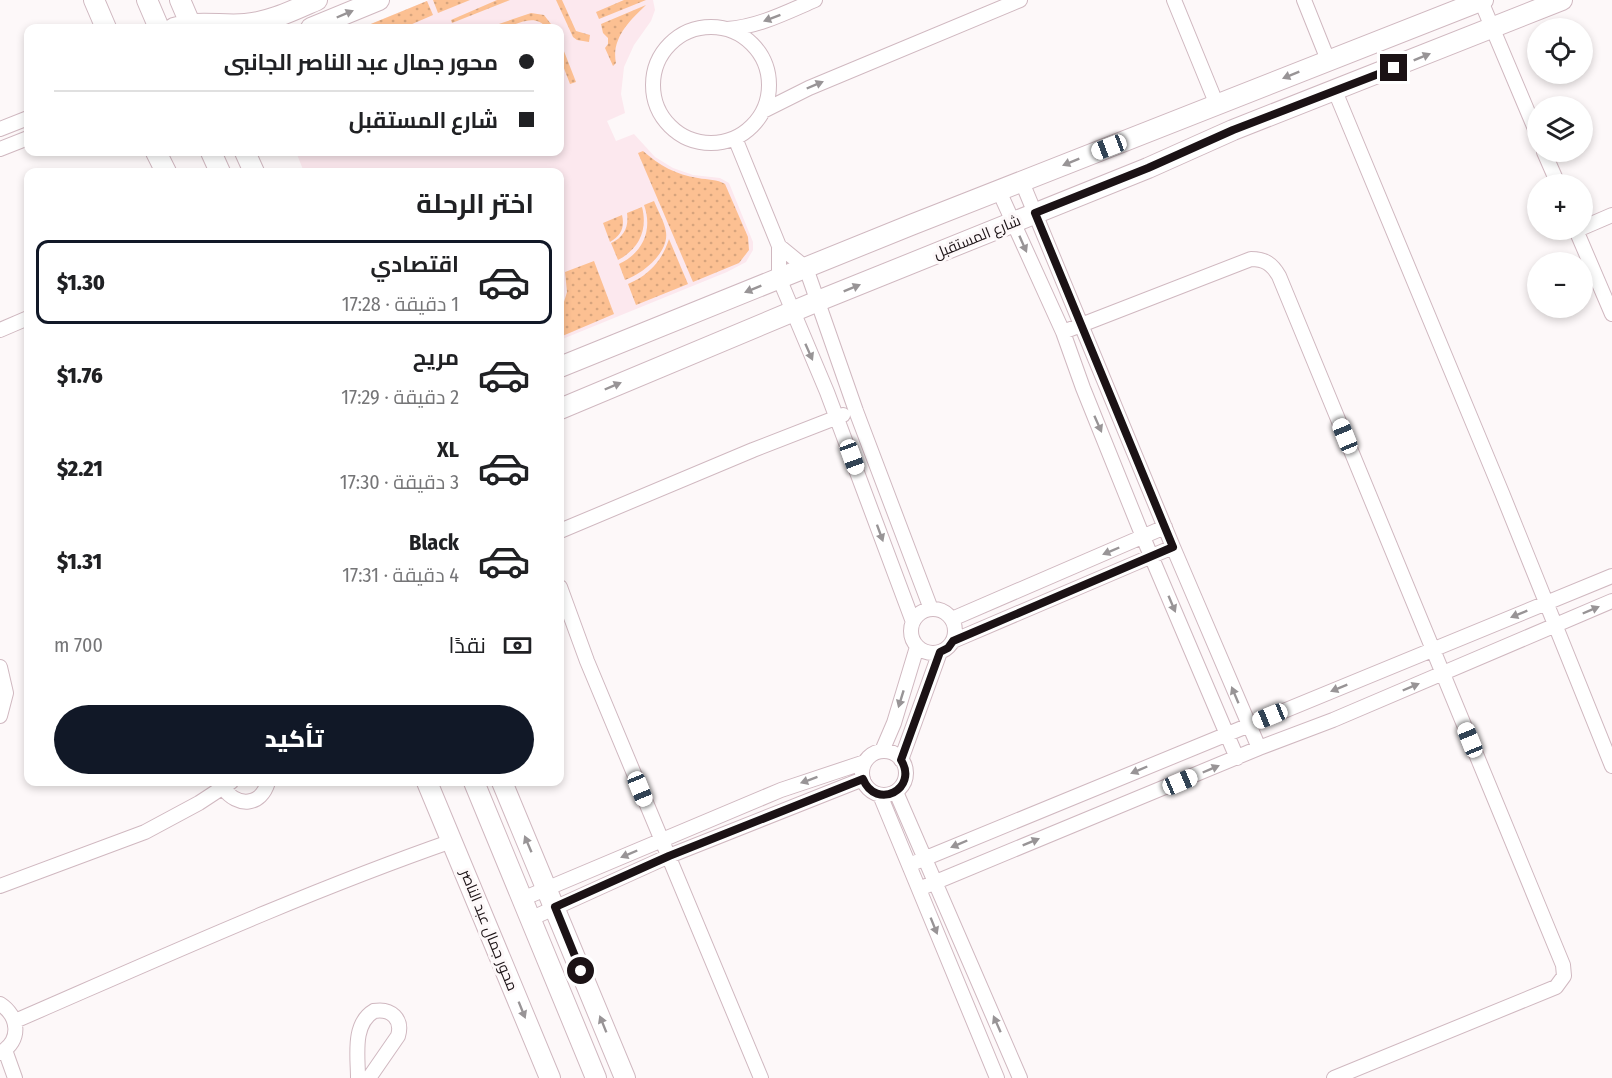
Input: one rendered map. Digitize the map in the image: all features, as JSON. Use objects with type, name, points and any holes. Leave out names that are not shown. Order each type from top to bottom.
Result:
[{"type":"street","points":[[94,0],[104,24]]},
{"type":"street","points":[[147,0],[157,24]]},
{"type":"street","points":[[180,0],[185,24]]},
{"type":"street","points":[[232,24],[255,22],[277,16],[317,0]]},
{"type":"street","points":[[321,24],[379,0]]},
{"type":"street","points":[[727,30],[756,24],[815,0]]},
{"type":"street","points":[[763,111],[817,85],[1020,0]]},
{"type":"street","points":[[1174,0],[1217,105]]},
{"type":"street","points":[[1304,0],[1328,60]]},
{"type":"street","points":[[564,365],[999,190],[1482,0],[1527,110]]},
{"type":"street","name":"شارع المستقبل","points":[[564,407],[792,311],[1148,168],[1233,130],[1562,0]]},
{"type":"street","points":[[707,27],[741,35],[761,55],[766,69],[769,83],[768,97],[763,111],[751,127],[735,138],[713,143],[691,140],[664,121],[658,110],[653,92],[654,71],[658,61],[677,37],[696,29],[707,27]]},
{"type":"street","points":[[1335,91],[1612,766]]},
{"type":"street","points":[[0,129],[24,120]]},
{"type":"street","points":[[735,138],[779,246],[779,278],[837,417],[913,622],[912,635],[917,647],[928,653],[940,652],[948,648],[953,641],[956,627],[945,612],[930,609],[920,613],[913,622]]},
{"type":"street","points":[[0,149],[24,140]]},
{"type":"street","points":[[1022,182],[1259,748]]},
{"type":"street","points":[[999,190],[1063,332],[1143,537],[1237,758]]},
{"type":"street","points":[[1593,223],[1612,215]]},
{"type":"street","points":[[1583,240],[1612,314]]},
{"type":"street","points":[[779,246],[806,267],[855,411],[880,471],[930,609]]},
{"type":"street","points":[[1063,332],[1251,259],[1259,259],[1274,267],[1563,965],[1564,976],[1556,987],[1334,1078]]},
{"type":"street","points":[[0,330],[24,320]]},
{"type":"street","points":[[564,529],[753,450],[855,411]]},
{"type":"street","points":[[952,619],[1165,527]]},
{"type":"street","points":[[953,641],[1173,547]]},
{"type":"street","points":[[909,865],[1612,576]]},
{"type":"street","points":[[564,598],[587,661],[761,1078]]},
{"type":"street","points":[[919,889],[1259,748],[1333,720],[1612,601]]},
{"type":"street","points":[[882,752],[894,723],[917,647]]},
{"type":"street","points":[[901,760],[940,652]]},
{"type":"street","points":[[0,667],[6,693],[0,716]]},
{"type":"street","points":[[530,919],[551,898],[662,840],[781,790],[865,762],[882,752],[893,753],[901,760],[906,777],[896,792],[880,795],[869,789],[863,779],[865,762]]},
{"type":"street","points":[[522,899],[551,898],[669,856],[863,779]]},
{"type":"street","points":[[0,886],[145,832],[173,819],[225,786]]},
{"type":"street","points":[[227,786],[230,796],[239,801],[249,802],[258,798],[267,786]]},
{"type":"street","name":"محور جمال عبد الناصر","points":[[429,786],[550,1078]]},
{"type":"street","points":[[476,786],[596,1078]]},
{"type":"street","points":[[504,786],[625,1078]]},
{"type":"street","points":[[896,792],[1020,1078]]},
{"type":"street","points":[[880,795],[997,1078]]},
{"type":"street","points":[[15,1021],[246,920],[396,860],[452,841]]},
{"type":"street","points":[[0,1004],[12,1014],[15,1021],[16,1032],[12,1042],[2,1051],[15,1078]]},
{"type":"street","points":[[358,1078],[357,1046],[360,1029],[368,1014],[382,1009],[395,1015],[400,1029],[398,1036],[369,1078]]},
{"type":"shaded area","points":[[429,0],[653,0],[655,10],[651,21],[634,45],[624,67],[621,94],[625,113],[607,121],[616,141],[634,134],[655,157],[673,168],[693,175],[720,178],[729,183],[753,242],[753,250],[746,262],[727,272],[564,338],[564,168],[302,168],[298,156],[564,156],[564,24],[371,24]]},
{"type":"shaded area","points":[[433,0],[470,0],[438,13]]},
{"type":"shaded area","points":[[497,0],[510,0],[452,23],[451,20]]},
{"type":"shaded area","points":[[556,0],[562,0],[576,31],[590,35],[589,42],[573,37]]},
{"type":"shaded area","points":[[624,0],[646,0],[599,19],[596,12]]},
{"type":"shaded area","points":[[427,1],[433,15],[412,24],[371,24]]},
{"type":"shaded area","points":[[646,5],[633,17],[619,38],[615,54],[616,63],[613,66],[605,48],[608,38],[603,33],[601,24]]},
{"type":"shaded area","points":[[531,13],[544,15],[551,24],[531,20],[516,24],[499,24]]},
{"type":"shaded area","points":[[564,51],[576,82],[570,84],[564,68]]},
{"type":"shaded area","points":[[643,151],[675,172],[725,184],[748,237],[749,250],[739,263],[693,282],[638,153]]},
{"type":"shaded area","points":[[654,201],[663,221],[666,240],[653,262],[625,280],[619,264],[634,254],[644,240],[647,223],[644,205]]},
{"type":"shaded area","points":[[642,207],[644,223],[640,238],[625,256],[618,260],[611,243],[625,231],[627,213]]},
{"type":"shaded area","points":[[622,215],[621,231],[610,242],[603,223]]},
{"type":"shaded area","points":[[669,239],[688,284],[636,305],[628,284],[654,266],[663,254]]},
{"type":"shaded area","points":[[594,261],[614,314],[564,335],[564,302],[567,292],[565,272]]},
{"type":"route","points":[[581,971],[555,907],[669,856],[863,779],[874,793],[888,795],[896,792],[906,777],[901,760],[940,652],[948,648],[953,641],[1173,547],[1035,213],[1148,168],[1233,130],[1394,68]]}]
